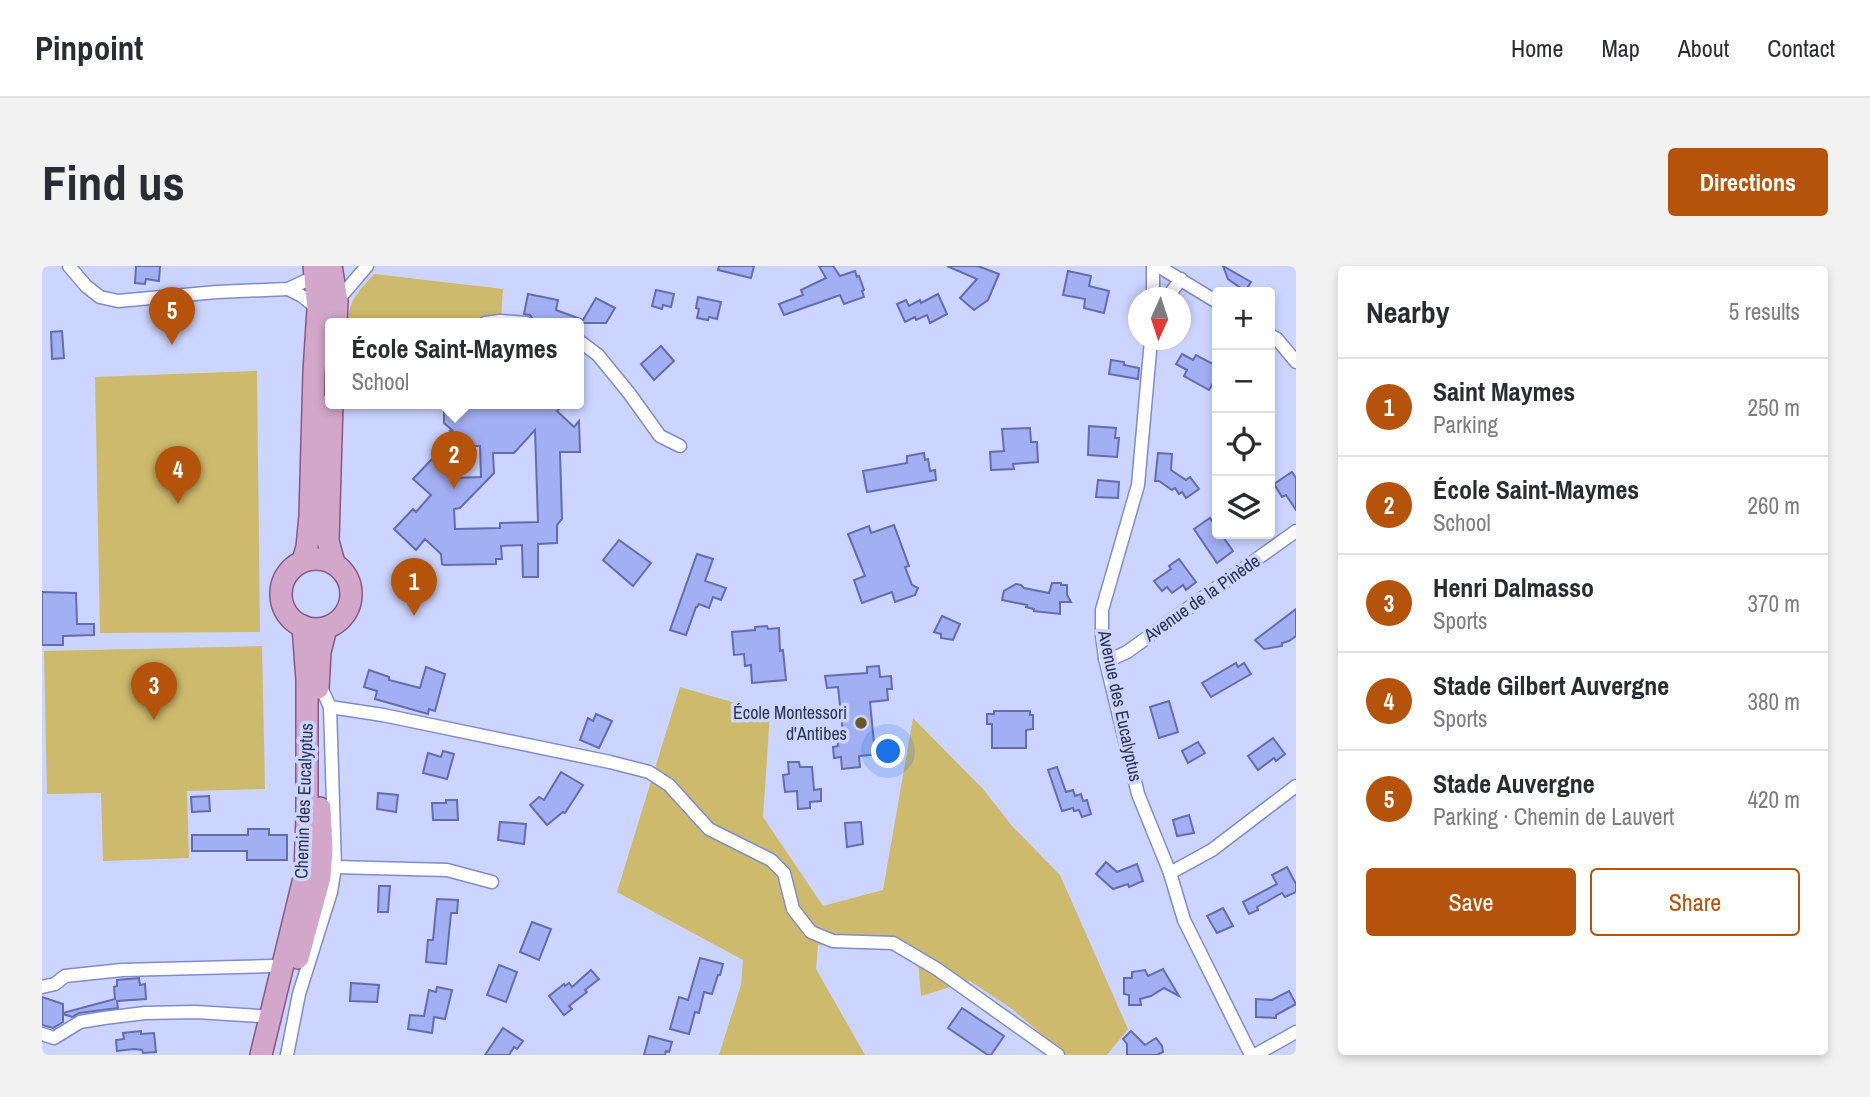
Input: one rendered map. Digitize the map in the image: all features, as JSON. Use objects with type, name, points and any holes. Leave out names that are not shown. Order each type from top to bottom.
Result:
[{"type":"main road","points":[[320,269],[334,318]]},
{"type":"main road","points":[[325,318],[328,305]]},
{"type":"main road","points":[[303,561],[310,516],[314,372],[325,319]]},
{"type":"main road","points":[[332,409],[328,541],[334,563]]},
{"type":"main road","points":[[313,558],[334,563],[343,571],[352,592],[345,615],[326,628],[314,629],[293,620],[285,611],[281,600],[285,577],[293,567],[313,558]]},
{"type":"main road","name":"Chemin des Eucalyptus","points":[[261,1055],[305,874],[306,680],[303,626]]},
{"type":"main road","name":"Chemin des Eucalyptus","points":[[274,1055],[280,1023],[320,877],[322,849],[318,680],[320,652],[326,628]]},
{"type":"street","points":[[69,266],[86,286],[100,297],[118,301],[288,289],[328,305],[368,266]]},
{"type":"street","points":[[1157,287],[1164,267],[1212,299]]},
{"type":"street","points":[[288,289],[320,269]]},
{"type":"street","points":[[1175,287],[1181,279]]},
{"type":"street","points":[[1275,338],[1296,362]]},
{"type":"street","points":[[584,344],[598,355],[660,436],[680,446]]},
{"type":"street","name":"Avenue des Eucalyptus","points":[[1150,350],[1138,485],[1102,611],[1105,658],[1138,794],[1170,873],[1184,920],[1253,1055]]},
{"type":"street","name":"Avenue de la Pinède","points":[[1105,658],[1127,652],[1296,531]]},
{"type":"street","name":"Chemin des Eucalyptus","points":[[287,1055],[299,994],[331,892],[335,867],[330,707],[318,680]]},
{"type":"street","points":[[330,707],[383,715],[649,772],[669,785],[709,829],[771,860],[784,873],[793,909],[811,932],[833,941],[893,943],[937,969],[1058,1055]]},
{"type":"street","points":[[1170,873],[1212,850],[1296,786]]},
{"type":"street","points":[[335,867],[447,870],[492,883]]},
{"type":"street","points":[[42,987],[55,984],[65,976],[112,971],[272,966]]},
{"type":"street","points":[[42,1034],[54,1038],[79,1022],[145,1013],[196,1012],[259,1016]]},
{"type":"street","points":[[1253,1055],[1296,1032]]},
{"type":"shaded area","points":[[374,274],[503,289],[501,318],[348,318],[353,301]]},
{"type":"shaded area","points":[[257,371],[260,632],[100,633],[95,377]]},
{"type":"shaded area","points":[[262,646],[265,789],[187,791],[189,858],[103,861],[101,793],[47,794],[44,651]]},
{"type":"shaded area","points":[[680,687],[770,713],[763,817],[823,906],[883,890],[913,718],[983,789],[1012,826],[1060,875],[1128,1029],[1107,1055],[1066,1055],[1012,1009],[970,981],[921,996],[917,949],[818,945],[816,969],[865,1055],[719,1055],[741,985],[743,960],[617,892]]},
{"type":"building","points":[[136,266],[160,266],[159,281],[146,279],[145,284],[135,283]]},
{"type":"building","points":[[719,266],[754,266],[751,278],[718,270]]},
{"type":"building","points":[[819,266],[833,266],[840,276],[855,271],[864,290],[864,297],[844,304],[840,295],[784,315],[779,304],[803,295],[801,290],[826,278]]},
{"type":"building","points":[[947,266],[978,266],[999,274],[988,300],[974,310],[960,298],[977,279]]},
{"type":"building","points":[[1223,266],[1251,282],[1248,287],[1239,287],[1228,279]]},
{"type":"building","points":[[1068,271],[1091,276],[1089,286],[1109,291],[1104,313],[1084,308],[1085,299],[1063,295]]},
{"type":"building","points":[[656,290],[674,294],[671,307],[663,305],[662,309],[652,306]]},
{"type":"building","points":[[528,294],[558,300],[556,310],[578,318],[532,318],[524,314]]},
{"type":"building","points":[[938,294],[947,314],[930,323],[927,315],[905,322],[897,304],[906,300],[909,306]]},
{"type":"building","points":[[698,297],[721,302],[717,319],[697,318]]},
{"type":"building","points":[[596,298],[615,308],[606,323],[584,323]]},
{"type":"building","points":[[62,331],[64,358],[52,359],[51,332]]},
{"type":"building","points":[[661,346],[674,361],[654,380],[641,364]]},
{"type":"building","points":[[1182,354],[1193,360],[1196,355],[1212,363],[1212,385],[1209,390],[1184,376],[1187,370],[1176,364]]},
{"type":"building","points":[[1111,360],[1139,368],[1138,379],[1109,374]]},
{"type":"building","points":[[444,409],[559,409],[557,411],[574,427],[579,421],[580,452],[560,452],[562,519],[557,525],[557,543],[538,544],[538,577],[523,577],[522,545],[501,546],[502,559],[496,559],[496,564],[444,565],[441,554],[425,539],[416,550],[394,529],[413,509],[416,512],[431,495],[413,479],[433,458],[454,478],[481,477],[480,446],[469,446],[450,431],[452,430],[444,423]],"holes":[[[535,430],[538,522],[500,523],[500,528],[455,529],[454,509],[460,508],[494,473],[493,453],[514,453]]]},
{"type":"building","points":[[1089,426],[1116,428],[1115,438],[1119,438],[1117,457],[1088,455]]},
{"type":"building","points":[[1030,428],[1031,442],[1037,442],[1038,462],[1013,464],[1014,469],[991,470],[990,452],[1004,451],[1002,429]]},
{"type":"building","points":[[924,453],[930,471],[935,470],[936,480],[867,492],[863,471],[907,463],[907,456]]},
{"type":"building","points":[[1158,453],[1172,454],[1171,470],[1186,480],[1190,477],[1199,489],[1186,498],[1175,488],[1172,490],[1155,481]]},
{"type":"building","points":[[1292,472],[1296,478],[1296,510],[1286,495],[1282,497],[1275,483]]},
{"type":"building","points":[[1098,480],[1119,482],[1118,498],[1096,497]]},
{"type":"building","points":[[1210,518],[1212,539],[1225,539],[1233,551],[1217,563],[1194,529]]},
{"type":"building","points":[[894,525],[909,566],[905,567],[912,585],[918,588],[915,595],[895,602],[892,592],[862,603],[854,580],[865,576],[848,534],[869,526],[871,533]]},
{"type":"building","points":[[619,540],[651,563],[633,586],[603,560]]},
{"type":"building","points":[[697,554],[713,559],[705,581],[726,588],[721,600],[713,597],[709,608],[699,604],[696,607],[686,635],[670,630]]},
{"type":"building","points":[[1179,559],[1196,582],[1186,590],[1183,585],[1172,593],[1167,587],[1162,591],[1154,581],[1171,569],[1169,566]]},
{"type":"building","points":[[1052,583],[1067,585],[1067,595],[1071,602],[1060,602],[1060,614],[1034,611],[1026,607],[1027,605],[1002,600],[1004,591],[1016,584],[1049,593]]},
{"type":"building","points":[[42,592],[76,593],[77,624],[94,624],[94,635],[63,636],[63,645],[42,645]]},
{"type":"building","points":[[1296,609],[1296,636],[1282,643],[1282,646],[1264,649],[1255,640]]},
{"type":"building","points":[[942,616],[960,624],[953,640],[941,638],[941,634],[934,632]]},
{"type":"building","points":[[767,626],[768,629],[779,628],[786,680],[752,683],[751,665],[745,666],[744,654],[734,655],[732,632]]},
{"type":"building","points":[[1236,663],[1238,667],[1244,663],[1251,674],[1211,697],[1202,683]]},
{"type":"building","points":[[879,666],[880,677],[891,676],[892,689],[887,689],[888,700],[870,702],[874,743],[879,742],[880,754],[859,756],[860,767],[842,769],[841,757],[834,758],[833,747],[838,746],[837,734],[843,733],[838,687],[827,688],[825,676],[867,673],[867,667]]},
{"type":"building","points":[[426,667],[445,674],[435,711],[429,709],[428,714],[375,699],[377,691],[364,687],[369,670],[389,677],[389,680],[420,688]]},
{"type":"building","points":[[1169,701],[1178,732],[1159,738],[1150,707]]},
{"type":"building","points":[[994,711],[1030,711],[1030,715],[1033,715],[1033,729],[1026,730],[1026,748],[992,748],[992,724],[987,724],[987,714],[994,714]]},
{"type":"building","points":[[596,714],[612,721],[599,748],[580,740],[588,718],[593,721]]},
{"type":"building","points":[[1273,738],[1285,754],[1276,761],[1274,758],[1258,770],[1248,756]]},
{"type":"building","points":[[1198,742],[1205,753],[1188,763],[1182,751]]},
{"type":"building","points":[[443,751],[454,754],[447,779],[423,773],[428,753],[441,757]]},
{"type":"building","points":[[788,762],[799,762],[800,767],[812,767],[814,790],[821,789],[821,801],[810,802],[810,808],[798,809],[797,791],[785,792],[783,775],[789,774]]},
{"type":"building","points":[[1057,767],[1066,792],[1073,790],[1075,796],[1081,794],[1083,801],[1087,800],[1091,814],[1082,817],[1079,810],[1074,811],[1073,808],[1062,811],[1048,770]]},
{"type":"building","points":[[561,772],[583,785],[565,813],[547,825],[530,805],[539,797],[544,800]]},
{"type":"building","points":[[378,793],[398,795],[396,812],[377,809]]},
{"type":"building","points":[[209,796],[210,811],[192,812],[191,797]]},
{"type":"building","points":[[446,800],[457,800],[458,820],[433,820],[432,803],[446,803]]},
{"type":"building","points":[[1189,815],[1194,833],[1177,836],[1173,820]]},
{"type":"building","points":[[500,822],[526,824],[524,844],[498,840]]},
{"type":"building","points":[[861,822],[863,844],[847,847],[845,823]]},
{"type":"building","points":[[248,829],[269,829],[269,835],[287,835],[287,860],[247,860],[247,851],[192,851],[192,835],[248,835]]},
{"type":"building","points":[[1106,862],[1117,872],[1137,864],[1143,881],[1129,887],[1128,884],[1113,889],[1096,874]]},
{"type":"building","points":[[1287,867],[1296,884],[1296,892],[1285,897],[1282,893],[1249,914],[1243,902],[1277,884],[1272,875]]},
{"type":"building","points":[[379,886],[390,886],[388,912],[378,912]]},
{"type":"building","points":[[437,899],[458,900],[457,913],[451,913],[446,964],[426,962],[428,940],[433,940]]},
{"type":"building","points":[[1223,908],[1233,926],[1217,933],[1207,916]]},
{"type":"building","points":[[532,922],[551,929],[539,960],[520,952]]},
{"type":"building","points":[[700,958],[723,964],[712,994],[704,992],[699,1013],[695,1012],[689,1034],[670,1029],[679,997],[688,1000]]},
{"type":"building","points":[[499,965],[517,972],[506,1002],[487,995]]},
{"type":"building","points":[[1163,969],[1179,996],[1164,988],[1140,999],[1141,1005],[1129,1005],[1129,995],[1124,994],[1124,978],[1132,978],[1132,972],[1145,970],[1148,976]]},
{"type":"building","points":[[591,970],[599,979],[569,1006],[572,1009],[564,1015],[549,996],[564,984],[565,986],[569,983],[572,987]]},
{"type":"building","points":[[139,978],[140,985],[145,984],[146,999],[117,1001],[118,1008],[79,1013],[72,1017],[63,1014],[63,1022],[53,1028],[42,1025],[42,997],[63,1004],[63,1013],[115,999],[114,987],[117,986],[117,980]]},
{"type":"building","points":[[351,983],[379,985],[377,1002],[350,1001]]},
{"type":"building","points":[[437,987],[452,990],[445,1019],[434,1017],[432,1033],[408,1029],[410,1015],[424,1016],[429,990],[436,992]]},
{"type":"building","points":[[1289,991],[1296,1004],[1276,1015],[1276,1018],[1256,1017],[1256,999],[1272,1000]]},
{"type":"building","points":[[962,1008],[1004,1036],[991,1055],[948,1028]]},
{"type":"building","points":[[503,1028],[523,1041],[517,1049],[514,1047],[509,1055],[485,1055]]},
{"type":"building","points":[[141,1031],[141,1034],[154,1033],[156,1052],[143,1053],[142,1050],[134,1049],[117,1051],[116,1040],[124,1039],[123,1033]]},
{"type":"building","points":[[1131,1031],[1145,1045],[1156,1038],[1163,1052],[1157,1055],[1127,1055],[1127,1044],[1123,1039]]},
{"type":"building","points":[[649,1036],[672,1042],[669,1052],[666,1051],[665,1055],[644,1055]]},
{"type":"place","name":"Stade Auvergne","points":[[172,345]]},
{"type":"place","name":"École Saint-Maymes","points":[[454,489]]},
{"type":"place","name":"Stade Gilbert Auvergne","points":[[178,504]]},
{"type":"place","name":"Saint Maymes","points":[[414,616]]},
{"type":"place","name":"Henri Dalmasso","points":[[154,720]]},
{"type":"place","name":"École Montessori d'Antibes","points":[[861,723]]}]
